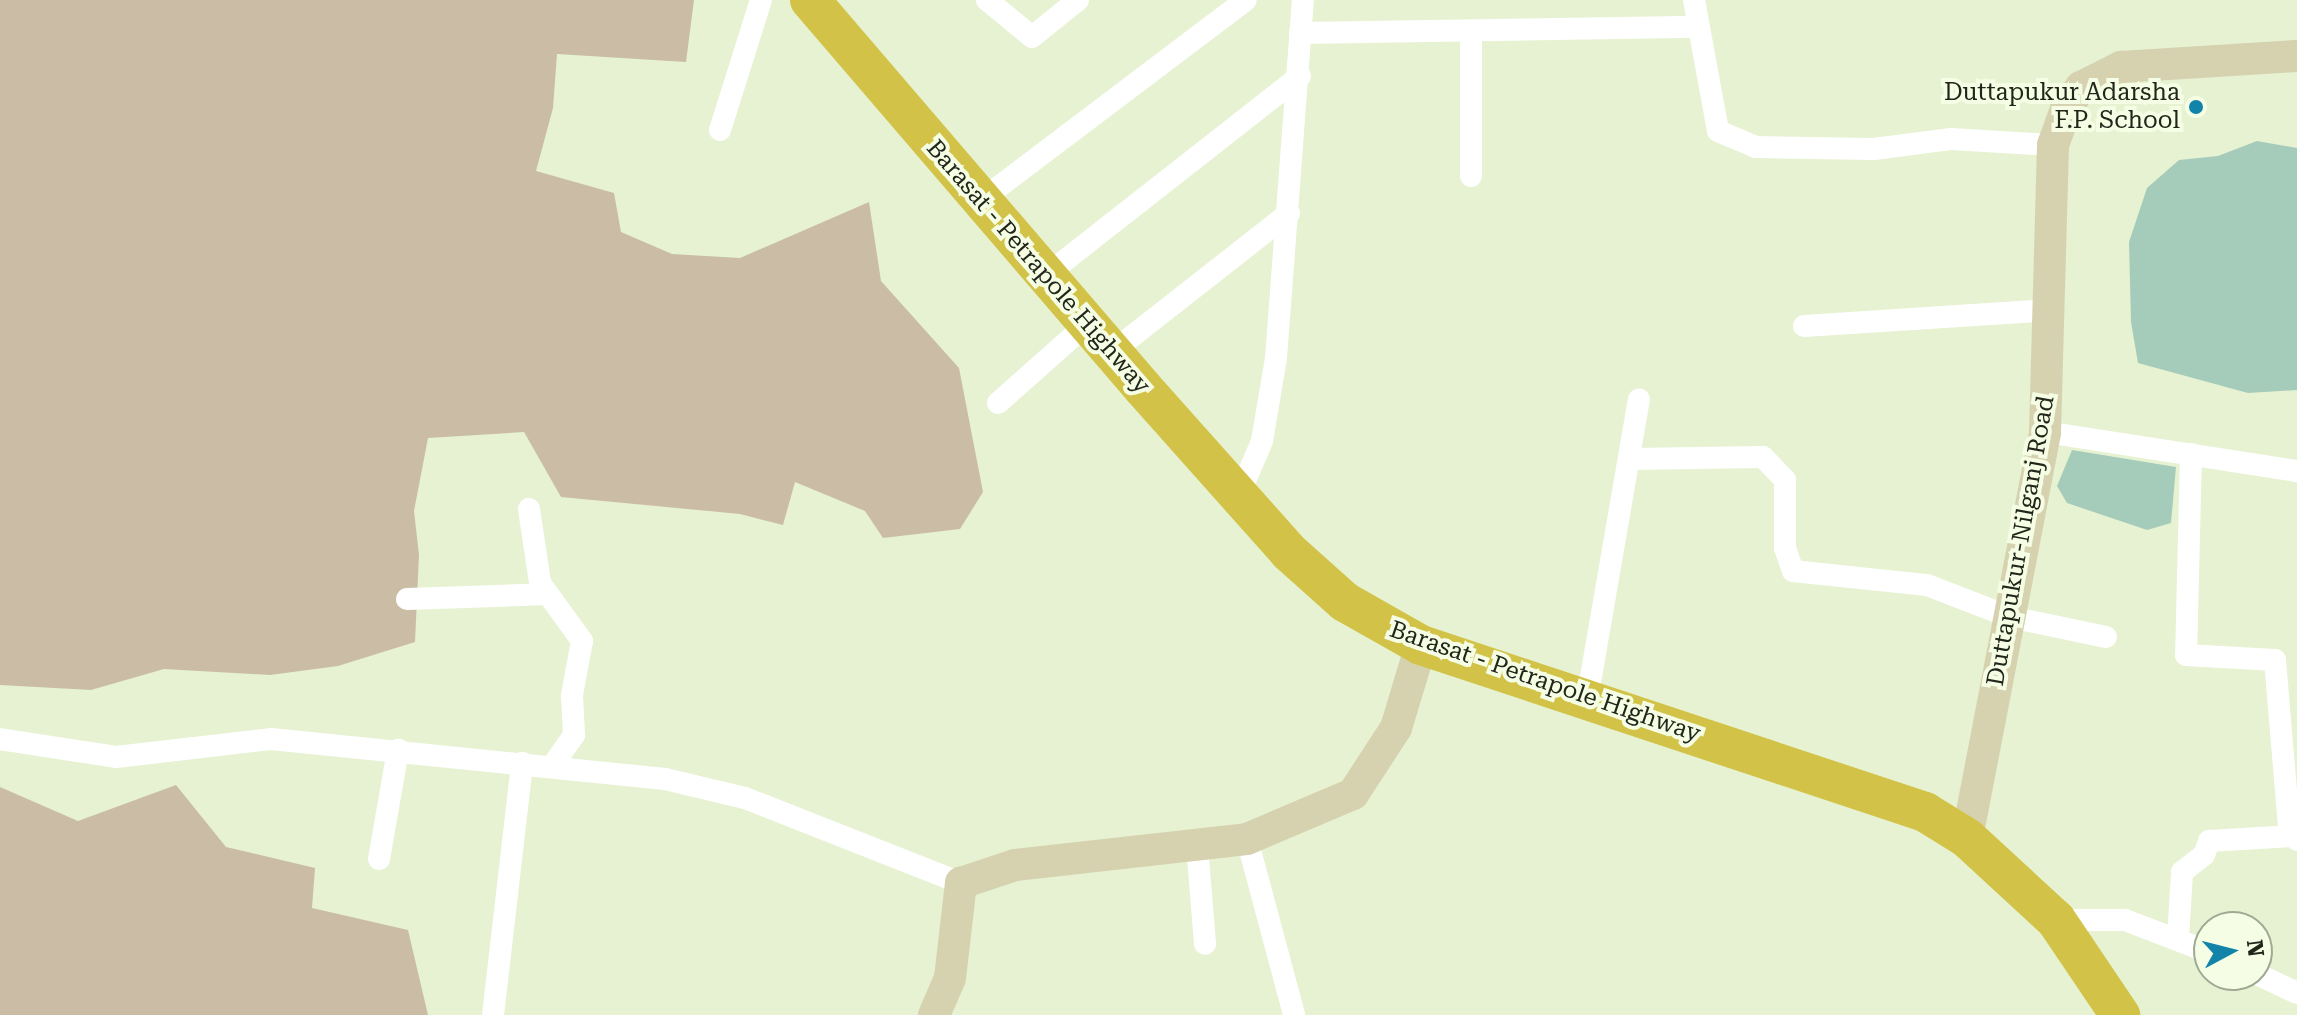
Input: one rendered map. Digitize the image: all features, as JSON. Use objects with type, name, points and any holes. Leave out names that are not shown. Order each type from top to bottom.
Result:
[{"type":"highway","name":"Barasat - Petrapole Highway","points":[[810,0],[1099,338],[1319,581],[1375,623],[1421,645],[1887,796],[1967,838],[2056,920],[2120,1015]]},
{"type":"main road","name":"Duttapukur-Nilganj Road","points":[[1967,838],[2045,432],[2052,310],[2053,145],[2066,109],[2100,74],[2216,57],[2297,56]]},
{"type":"main road","points":[[934,1015],[950,978],[961,883],[1015,865],[1247,839],[1353,794],[1396,728],[1421,645]]},
{"type":"street","points":[[720,130],[761,0]]},
{"type":"street","points":[[987,0],[1032,37],[1078,0]]},
{"type":"street","points":[[980,201],[1246,0]]},
{"type":"street","points":[[1239,495],[1257,457],[1267,410],[1289,213],[1303,0]]},
{"type":"street","points":[[1694,0],[1718,131],[1756,147],[1874,149],[1951,139],[2053,145]]},
{"type":"street","points":[[1300,33],[1471,33],[1698,27]]},
{"type":"street","points":[[1471,33],[1471,176]]},
{"type":"street","points":[[1045,276],[1300,76]]},
{"type":"street","points":[[998,403],[1289,213]]},
{"type":"street","points":[[1804,326],[2052,310]]},
{"type":"street","points":[[1587,700],[1639,399]]},
{"type":"street","points":[[2045,432],[2297,471]]},
{"type":"street","points":[[2178,938],[2182,872],[2204,855],[2209,841],[2294,838],[2275,660],[2186,655],[2191,454]]},
{"type":"street","points":[[1630,459],[1763,457],[1778,465],[1785,480],[1785,548],[1793,571],[1927,585],[2010,617],[2106,637]]},
{"type":"street","points":[[529,509],[538,577],[582,641],[572,695],[574,735],[552,766]]},
{"type":"street","points":[[407,599],[548,594]]},
{"type":"street","points":[[0,739],[100,757],[260,739],[398,750],[665,779],[745,798],[961,883]]},
{"type":"street","points":[[379,859],[398,750]]},
{"type":"street","points":[[493,1015],[522,763]]},
{"type":"street","points":[[1247,839],[1294,1015]]},
{"type":"street","points":[[1197,846],[1205,944]]},
{"type":"street","points":[[2056,920],[2125,920],[2193,945]]},
{"type":"street","points":[[2273,982],[2297,993]]},
{"type":"shaded area","points":[[0,0],[694,0],[686,62],[557,54],[553,108],[536,171],[614,193],[621,232],[672,254],[740,258],[869,202],[881,281],[959,368],[983,492],[960,529],[883,538],[865,511],[795,482],[783,525],[740,514],[561,497],[524,432],[428,438],[414,511],[419,555],[415,642],[338,666],[270,675],[164,669],[91,690],[0,685]]},
{"type":"shaded area","points":[[2257,141],[2297,148],[2297,390],[2248,393],[2138,363],[2131,322],[2129,242],[2147,188],[2179,160],[2218,156]]},
{"type":"shaded area","points":[[2072,450],[2176,467],[2171,523],[2147,530],[2067,503],[2057,486]]},
{"type":"shaded area","points":[[176,785],[226,847],[315,868],[312,908],[408,930],[428,1015],[0,1015],[0,787],[78,821]]},
{"type":"place","name":"Duttapukur Adarsha F.P. School","points":[[2196,107]]}]
